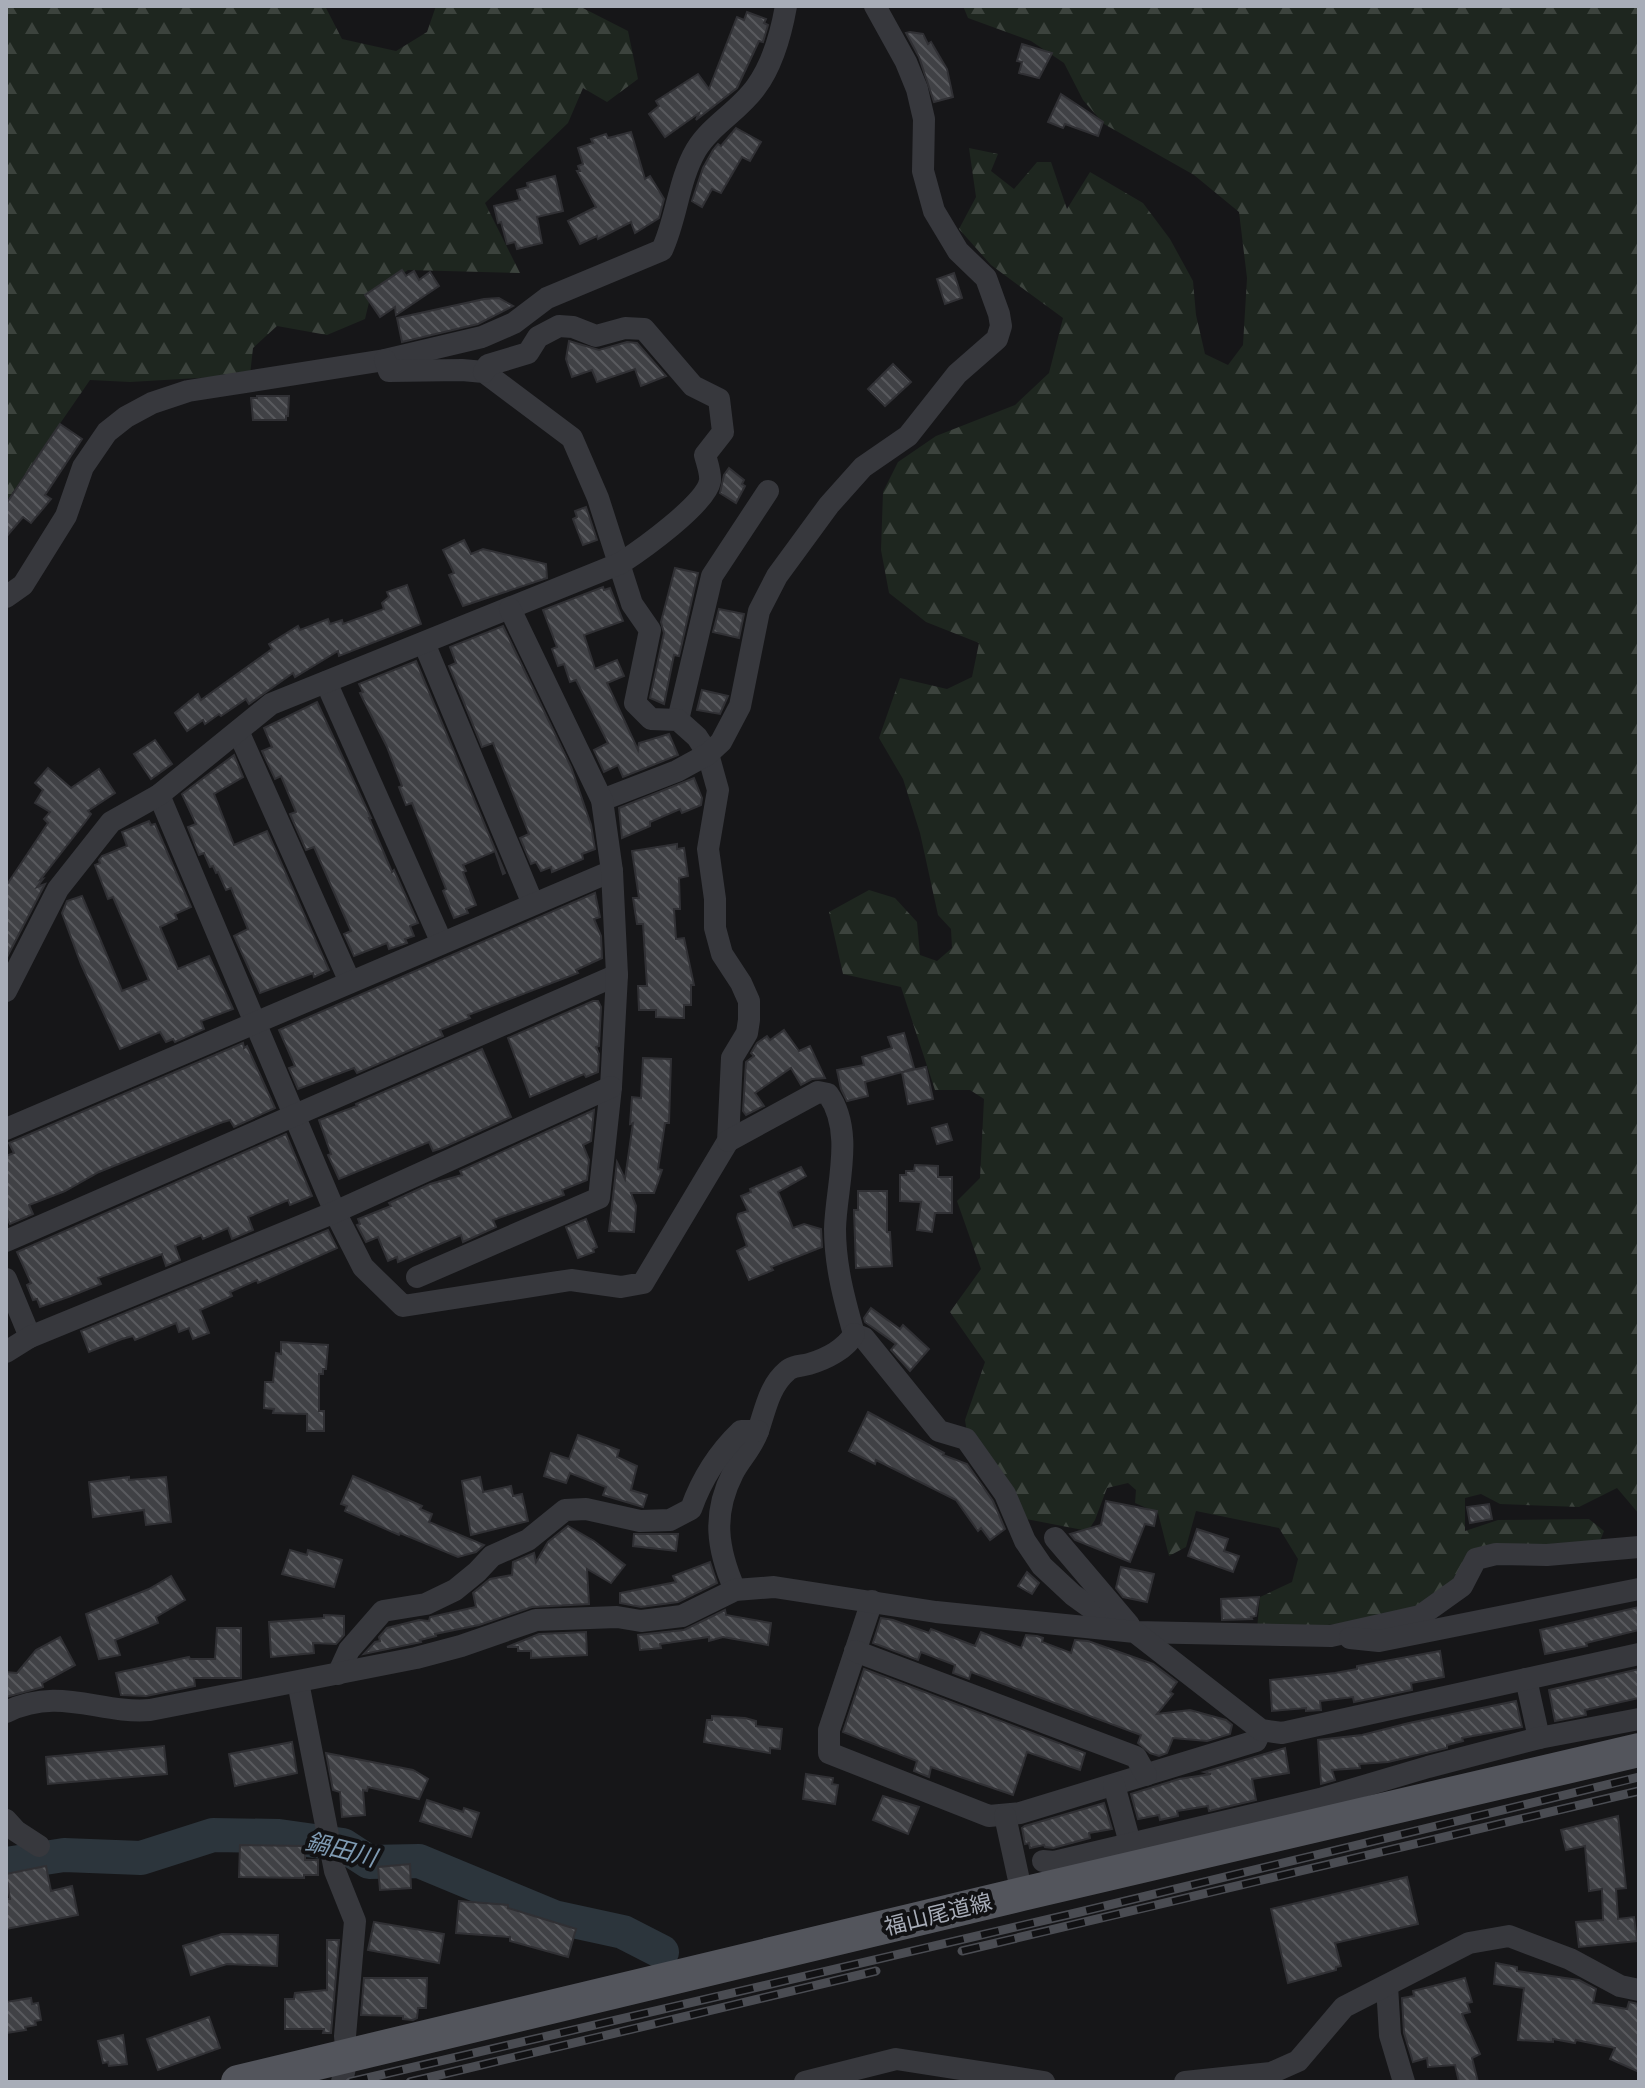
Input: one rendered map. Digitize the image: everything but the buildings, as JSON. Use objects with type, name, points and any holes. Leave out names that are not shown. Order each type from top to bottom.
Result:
[{"type":"main road","name":"福山尾道線","points":[[238,2082],[344,2070],[1022,1894],[1639,1750]]},
{"type":"street","points":[[6,597],[23,585],[66,516],[83,467],[107,432],[152,403],[188,391],[385,360],[482,337],[514,323],[547,298],[662,250],[696,150],[756,88],[773,54],[786,6]]},
{"type":"street","points":[[602,800],[677,771],[708,754],[721,742],[740,706],[759,611],[777,576],[829,505],[863,467],[908,436],[957,374],[997,339],[1001,326],[986,278],[958,251],[934,211],[923,171],[924,119],[917,89],[875,6]]},
{"type":"street","points":[[6,991],[58,889],[111,822],[159,795],[271,704],[621,563],[645,548],[703,496],[710,480],[705,455],[723,432],[719,399],[693,386],[644,329],[625,328],[596,336],[573,327],[559,326],[538,337],[528,353],[488,365],[484,372]]},
{"type":"street","points":[[159,795],[335,1212],[363,1267],[403,1306],[571,1280],[621,1287],[643,1283],[728,1141],[732,1058],[747,1033],[749,1001],[722,954],[715,928],[715,899],[708,849],[718,790],[708,754],[697,737],[678,720],[651,719],[635,703],[650,630],[632,604],[598,498],[572,438],[484,372],[389,371],[385,360]]},
{"type":"street","points":[[678,720],[712,576],[768,491]]},
{"type":"street","points":[[417,1277],[599,1198],[611,1087],[617,975],[612,871],[602,800],[510,609]]},
{"type":"street","points":[[424,643],[533,904]]},
{"type":"street","points":[[326,682],[442,943]]},
{"type":"street","points":[[238,731],[350,982]]},
{"type":"street","points":[[6,1129],[612,871]]},
{"type":"street","points":[[6,1241],[617,975]]},
{"type":"street","points":[[6,1352],[30,1337],[335,1212],[611,1087]]},
{"type":"street","points":[[728,1141],[818,1092],[828,1094],[836,1105],[841,1178],[835,1228],[840,1287],[854,1334]]},
{"type":"street","points":[[6,1279],[30,1337]]},
{"type":"street","points":[[735,1590],[720,1550],[722,1497],[734,1470],[751,1449],[776,1383],[788,1369],[816,1362],[837,1352],[854,1334]]},
{"type":"street","points":[[854,1334],[864,1338],[939,1431],[966,1439],[1005,1494],[1025,1541],[1042,1566],[1073,1595],[1098,1613],[1135,1632],[1261,1730],[1282,1733],[1639,1654]]},
{"type":"street","points":[[338,1674],[349,1650],[383,1611],[426,1604],[455,1590],[492,1556],[528,1540],[565,1510],[586,1509],[640,1521],[670,1520],[691,1509],[700,1483],[722,1449],[741,1431],[758,1431]]},
{"type":"street","points":[[1055,1538],[1135,1632]]},
{"type":"street","points":[[1331,1636],[1420,1616],[1462,1586],[1476,1559],[1496,1554],[1547,1555],[1639,1547]]},
{"type":"street","points":[[6,1712],[42,1702],[70,1700],[132,1711],[150,1710],[338,1674],[461,1646],[536,1620],[617,1617],[641,1621],[682,1616],[735,1590],[774,1587],[936,1612],[1135,1632],[1331,1636],[1379,1641],[1639,1589]]},
{"type":"street","points":[[872,1601],[829,1730],[829,1753],[989,1816],[1005,1816],[1256,1741],[1261,1730]]},
{"type":"street","points":[[855,1651],[1136,1757],[1146,1775]]},
{"type":"street","points":[[1526,1679],[1539,1738]]},
{"type":"street","points":[[298,1682],[335,1871],[355,1921],[344,2070]]},
{"type":"street","points":[[1043,1861],[1054,1862],[1320,1799],[1539,1738],[1639,1719]]},
{"type":"street","points":[[1114,1785],[1130,1843]]},
{"type":"street","points":[[1005,1816],[1022,1894]]},
{"type":"street","points":[[6,1820],[16,1831],[39,1846]]},
{"type":"street","points":[[1185,2082],[1271,2073],[1298,2061],[1344,2007],[1469,1943],[1509,1936],[1572,1960],[1620,1986],[1639,1990]]},
{"type":"street","points":[[1387,1986],[1390,2035],[1404,2082]]},
{"type":"street","points":[[805,2082],[896,2059],[1044,2082]]},
{"type":"green space","points":[[6,6],[325,6],[342,39],[396,51],[427,32],[436,6],[579,6],[628,31],[638,79],[607,102],[583,88],[568,123],[485,203],[520,273],[408,270],[371,294],[365,319],[327,335],[277,326],[253,348],[250,375],[130,382],[90,380],[6,502]]},
{"type":"green space","points":[[963,6],[1639,6],[1639,1514],[1617,1488],[1579,1507],[1500,1504],[1481,1494],[1465,1498],[1465,1531],[1498,1520],[1589,1519],[1604,1531],[1600,1541],[1485,1548],[1449,1591],[1407,1611],[1356,1622],[1257,1629],[1260,1597],[1292,1582],[1298,1559],[1279,1528],[1196,1511],[1186,1547],[1169,1556],[1158,1513],[1135,1503],[1136,1490],[1128,1483],[1107,1488],[1088,1531],[1021,1518],[970,1452],[965,1420],[985,1362],[950,1312],[981,1269],[957,1201],[980,1178],[984,1099],[970,1090],[935,1090],[901,987],[843,974],[829,912],[869,890],[895,898],[917,922],[920,955],[937,961],[952,948],[951,929],[938,915],[920,833],[903,779],[879,738],[900,678],[947,689],[972,677],[979,643],[926,622],[889,593],[881,550],[883,492],[898,462],[936,436],[1015,405],[1049,373],[1063,318],[991,265],[959,229],[976,197],[969,148],[998,154],[991,171],[1014,189],[1037,162],[1051,162],[1067,209],[1090,172],[1143,203],[1170,239],[1193,281],[1196,315],[1205,354],[1228,365],[1243,345],[1247,278],[1239,212],[1194,175],[1104,124],[1083,100],[1064,63],[1031,41],[968,18]]},
{"type":"waterway","name":"鍋田川","points":[[6,1864],[64,1855],[141,1858],[213,1835],[279,1836],[343,1845],[369,1862],[419,1861],[554,1917],[623,1932],[662,1952]]},
{"type":"railway","points":[[350,2082],[1080,1912],[1639,1777]]},
{"type":"railway","points":[[962,1951],[1639,1791]]},
{"type":"railway","points":[[410,2082],[876,1971]]}]
